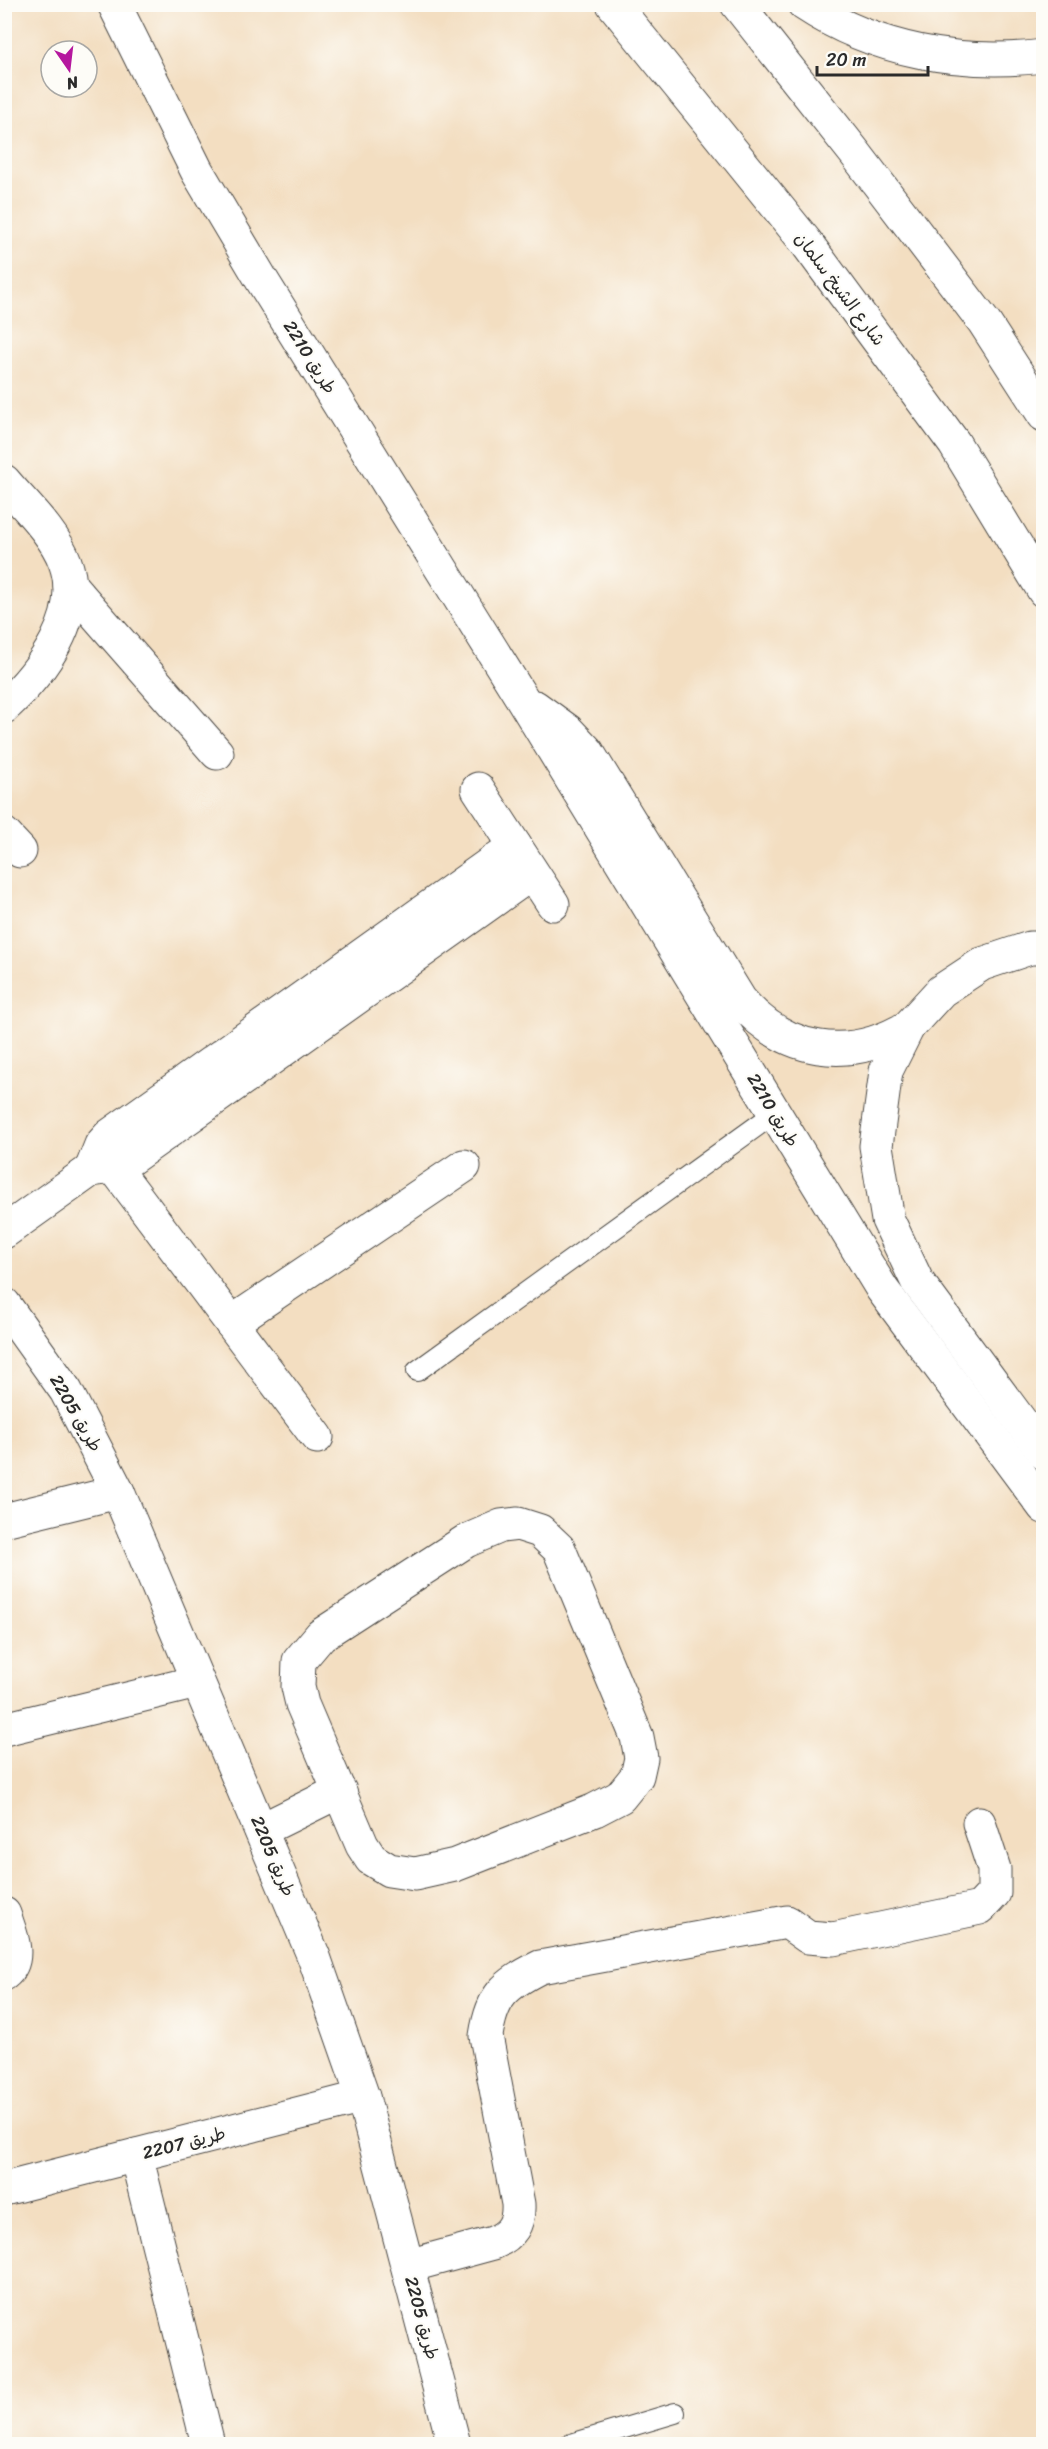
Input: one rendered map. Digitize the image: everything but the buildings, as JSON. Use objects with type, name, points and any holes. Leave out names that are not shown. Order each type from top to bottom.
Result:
[{"type":"street","name":"طريق 2210","points":[[114,4],[197,171],[263,282],[523,700],[882,1289],[1044,1508]]},
{"type":"street","name":"شارع الشيخ سلمان","points":[[613,4],[805,240],[947,434],[1044,591]]},
{"type":"street","points":[[736,4],[855,153],[984,322],[1044,415]]},
{"type":"street","points":[[804,4],[852,30],[937,57],[982,59],[1044,57]]},
{"type":"street","points":[[4,481],[56,544],[65,560],[70,585],[66,615],[51,651],[34,676],[4,707]]},
{"type":"street","points":[[70,585],[217,753]]},
{"type":"street","name":"طريق 2210","points":[[523,700],[547,714],[587,751],[740,1000],[754,1016],[789,1039],[829,1049],[870,1045],[908,1027]]},
{"type":"street","points":[[478,789],[553,904]]},
{"type":"street","points":[[317,1437],[231,1323],[103,1168],[101,1145],[109,1136],[303,995],[515,846]]},
{"type":"street","points":[[4,1232],[103,1168],[127,1161],[532,873]]},
{"type":"street","points":[[421,911],[441,937]]},
{"type":"street","name":"طريق 2210","points":[[1044,948],[1030,948],[982,964],[941,991],[908,1027],[886,1071],[876,1146],[888,1220],[917,1281],[1044,1454]]},
{"type":"street","points":[[303,995],[325,1020]]},
{"type":"street","points":[[214,1060],[234,1085]]},
{"type":"street","points":[[231,1323],[464,1166]]},
{"type":"street","name":"طريق 2205","points":[[4,1304],[66,1391],[118,1492],[314,1958],[363,2097],[454,2445]]},
{"type":"street","points":[[4,1520],[118,1492]]},
{"type":"street","points":[[518,1524],[540,1531],[559,1549],[637,1737],[641,1758],[637,1776],[620,1797],[595,1810],[455,1865],[415,1874],[388,1870],[371,1859],[362,1845],[340,1791],[302,1704],[298,1687],[299,1661],[311,1645],[321,1635],[485,1532],[518,1524]]},
{"type":"street","points":[[4,1729],[197,1682]]},
{"type":"street","points":[[261,1830],[340,1791]]},
{"type":"street","points":[[408,2266],[494,2243],[504,2238],[517,2222],[518,2204],[486,2036],[490,2012],[499,1996],[519,1978],[540,1967],[787,1922],[808,1936],[833,1939],[980,1908],[994,1893],[994,1869],[979,1823]]},
{"type":"street","points":[[4,1914],[14,1955],[13,1963],[4,1974]]},
{"type":"street","name":"طريق 2207","points":[[4,2189],[363,2097]]},
{"type":"street","points":[[135,2155],[208,2445]]},
{"type":"lane","points":[[417,1371],[775,1113]]},
{"type":"lane","points":[[571,2445],[675,2413]]}]
